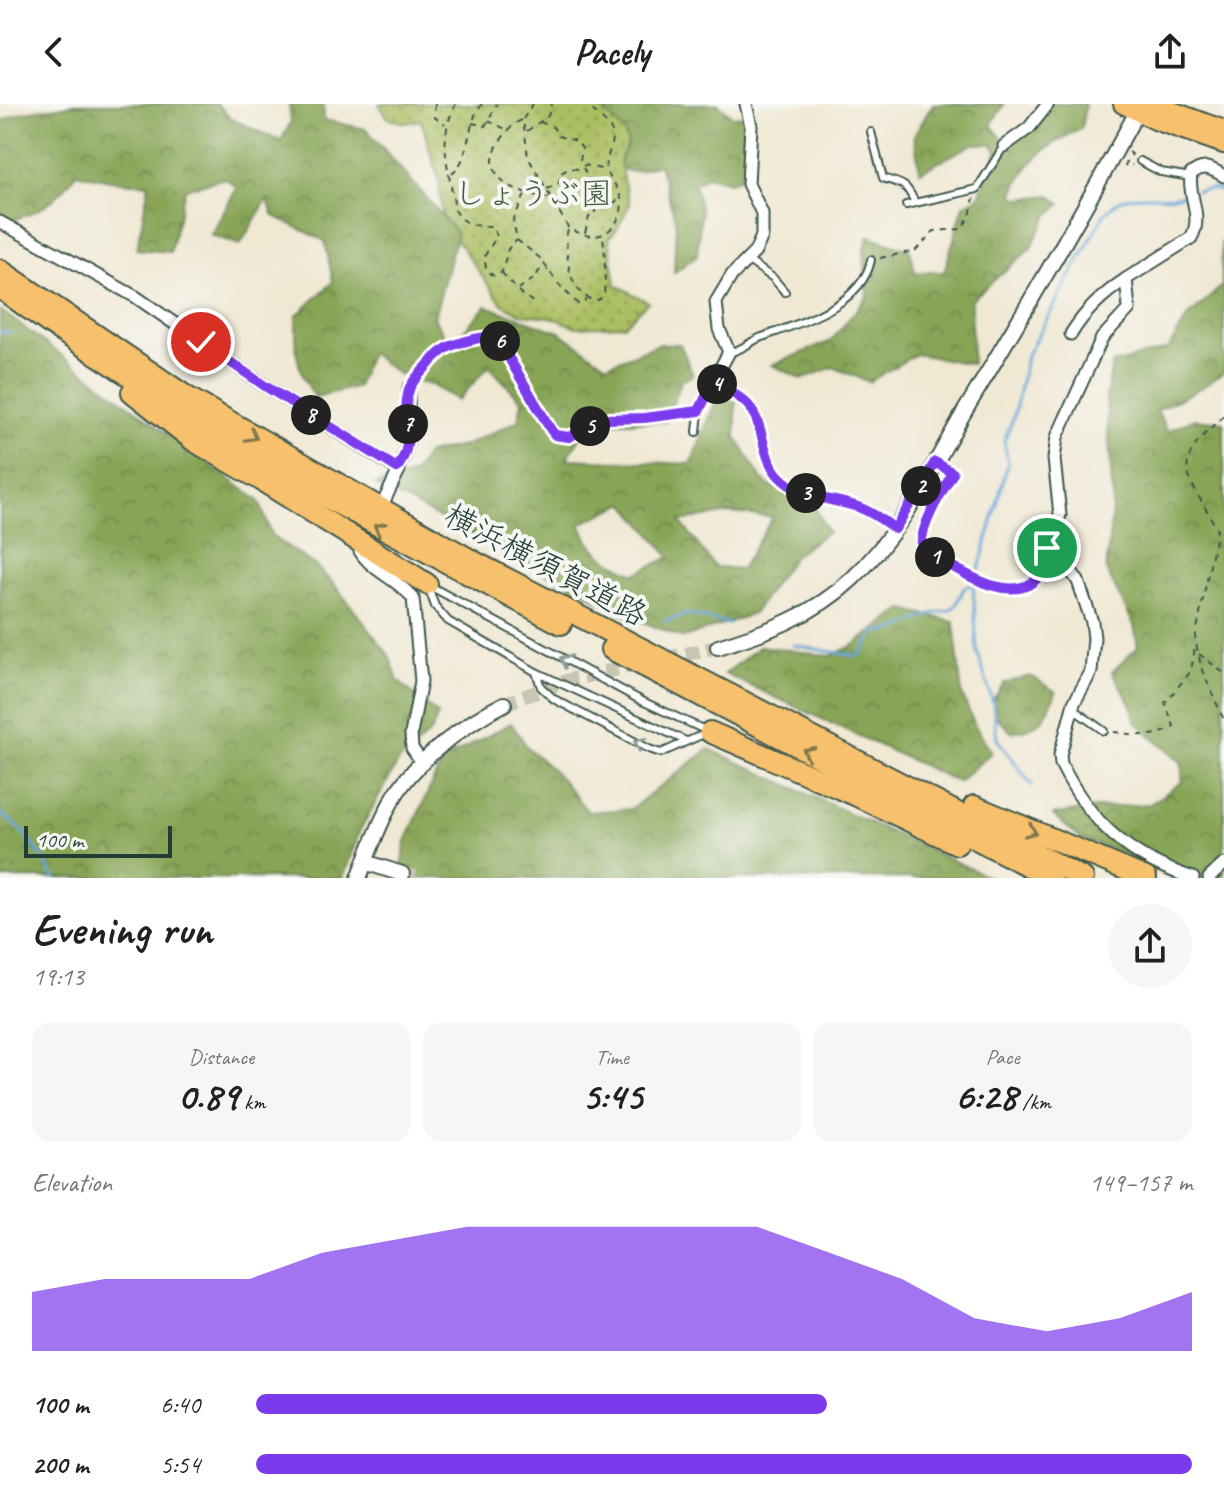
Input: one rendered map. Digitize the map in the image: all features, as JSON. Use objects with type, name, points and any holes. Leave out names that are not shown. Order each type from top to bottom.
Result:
[{"type":"highway","name":"横浜横須賀道路","points":[[0,270],[187,397],[300,464],[549,602],[781,719],[1083,878]]},
{"type":"highway","name":"横浜横須賀道路","points":[[0,288],[264,464],[1051,878]]},
{"type":"highway","points":[[50,324],[194,441],[427,584]]},
{"type":"highway","points":[[781,719],[996,817],[1146,878]]},
{"type":"highway","points":[[710,732],[857,796],[1029,878]]},
{"type":"main road","points":[[1139,106],[1224,130]]},
{"type":"main road","points":[[1139,106],[1224,144]]},
{"type":"street","points":[[713,382],[729,352],[719,329],[716,302],[732,275],[755,252],[762,236],[762,213],[748,184],[751,126],[746,104]]},
{"type":"street","points":[[1004,146],[1029,128],[1048,104]]},
{"type":"street","points":[[718,647],[783,625],[831,596],[853,578],[895,529],[1139,106]]},
{"type":"street","points":[[1071,334],[1079,320],[1105,293],[1191,238],[1197,228],[1197,213],[1189,184],[1199,168],[1209,167],[1224,176]]},
{"type":"street","points":[[1,225],[136,297],[265,386],[397,468]]},
{"type":"street","points":[[1126,279],[1129,309],[1102,338],[1057,437],[1054,459],[1060,515],[1048,551],[1052,559],[1071,571],[1078,581],[1094,638],[1090,655],[1091,672],[1073,709],[1060,755],[1061,764],[1099,822],[1114,839],[1139,855],[1193,878]]},
{"type":"street","points":[[385,499],[409,444],[409,387]]},
{"type":"street","points":[[360,551],[373,567],[407,590],[413,598],[421,681],[411,734],[412,748],[423,764]]},
{"type":"street","points":[[359,878],[393,798],[423,764],[458,732],[504,704]]},
{"type":"street","points":[[365,862],[402,874]]},
{"type":"street","points":[[1209,878],[1224,864]]},
{"type":"lane","points":[[871,132],[883,178],[899,181],[909,188],[915,203]]},
{"type":"lane","points":[[906,205],[977,189],[1004,146]]},
{"type":"lane","points":[[1140,161],[1161,172],[1191,177]]},
{"type":"lane","points":[[747,260],[773,278],[785,292]]},
{"type":"lane","points":[[729,352],[737,352],[761,337],[793,328],[842,302],[868,273],[871,260]]},
{"type":"lane","points":[[409,387],[447,347],[494,337],[503,346],[551,430],[561,437],[569,437],[606,419],[699,411]]},
{"type":"lane","points":[[697,432],[699,411],[713,382],[746,402],[754,415],[771,464],[778,475],[798,492],[874,514],[895,529]]},
{"type":"lane","points":[[427,584],[435,606],[448,621],[536,672],[686,741]]},
{"type":"lane","points":[[427,584],[642,701],[710,732]]},
{"type":"lane","points":[[536,672],[541,687],[554,699],[649,749],[661,753],[710,732]]},
{"type":"lane","points":[[1073,709],[1104,731]]},
{"type":"path","points":[[435,104],[434,117],[446,125]]},
{"type":"path","points":[[456,104],[446,125],[444,147],[455,210],[471,226],[491,226],[495,230],[497,236],[484,257],[487,272],[494,276],[502,272],[508,249],[517,240]]},
{"type":"path","points":[[451,175],[458,169],[471,136],[472,123],[482,104]]},
{"type":"path","points":[[472,123],[485,126],[497,104]]},
{"type":"path","points":[[533,104],[497,146],[494,168],[506,183],[525,195],[551,199]]},
{"type":"path","points":[[525,132],[548,116],[552,104]]},
{"type":"path","points":[[523,119],[528,157],[569,229],[585,235],[602,235],[612,228],[621,214],[621,198],[605,170],[614,135],[612,129],[586,104]]},
{"type":"path","points":[[487,121],[508,130]]},
{"type":"path","points":[[540,122],[553,127],[558,136],[577,141],[583,150],[580,159],[590,181],[589,188],[599,205]]},
{"type":"path","points":[[1118,144],[1132,154],[1125,165],[1128,167],[1140,161]]},
{"type":"path","points":[[546,190],[559,183],[561,173],[570,168],[583,166],[605,170]]},
{"type":"path","points":[[871,260],[915,251],[934,231],[961,229],[970,216],[977,189]]},
{"type":"path","points":[[525,195],[513,220],[517,240],[540,258],[559,285],[578,304],[587,298]]},
{"type":"path","points":[[599,205],[611,205],[621,198]]},
{"type":"path","points":[[585,235],[589,217],[594,215],[599,205]]},
{"type":"path","points":[[569,229],[566,236],[571,279],[587,298],[600,299],[604,295],[606,244],[602,235]]},
{"type":"path","points":[[517,289],[535,278],[539,271],[548,270]]},
{"type":"path","points":[[502,272],[533,302]]},
{"type":"path","points":[[1104,731],[1143,735],[1167,732],[1174,726],[1165,703],[1191,671],[1196,622],[1217,530],[1194,492],[1187,475],[1187,463],[1209,431],[1224,416]]},
{"type":"path","points":[[935,462],[953,473],[939,495],[921,539],[922,548],[988,584],[1007,590],[1037,579],[1042,572],[1040,561],[1048,551]]},
{"type":"path","points":[[1196,643],[1224,720]]},
{"type":"path","points":[[1198,653],[1224,673]]},
{"type":"green space","points":[[217,104],[231,119],[281,141],[291,122],[289,104],[323,104],[324,120],[366,129],[457,233],[434,318],[451,345],[486,306],[559,332],[607,365],[659,344],[680,344],[693,375],[681,381],[666,422],[589,422],[567,459],[691,464],[717,398],[736,402],[736,437],[762,480],[770,486],[810,498],[828,532],[795,555],[753,614],[683,638],[626,615],[376,485],[413,474],[428,453],[464,446],[518,421],[522,401],[489,366],[458,400],[431,385],[405,379],[370,353],[357,387],[315,397],[303,376],[298,358],[296,316],[333,282],[325,241],[274,216],[267,199],[240,245],[211,235],[237,187],[225,178],[185,189],[170,252],[137,249],[149,184],[76,173],[52,201],[0,225],[0,123],[17,114],[63,106]],"holes":[[[625,503],[670,557],[635,574],[601,555],[580,524]],[[730,513],[773,517],[741,569],[715,567],[680,521]]]},
{"type":"green space","name":"しょうぶ園","points":[[379,104],[597,104],[624,131],[628,144],[622,167],[630,204],[609,238],[616,285],[648,302],[624,325],[576,327],[551,317],[521,314],[502,304],[443,221],[439,181],[421,120],[405,123],[388,118]]},
{"type":"green space","points":[[597,104],[718,104],[733,117],[752,115],[744,175],[730,182],[707,176],[694,184],[701,212],[697,255],[674,273],[676,222],[659,164],[635,171],[621,168],[620,159],[628,144],[624,131]]},
{"type":"green space","points":[[933,104],[1004,104],[991,125],[1008,146],[1049,104],[1085,104],[1082,127],[1040,154],[1025,171],[1013,194],[1018,199],[1050,195],[1061,204],[1047,217],[1030,249],[971,300],[972,364],[916,354],[869,382],[833,367],[802,379],[772,365],[831,341],[867,297],[864,251],[869,236],[910,250],[915,272],[944,272],[964,205],[979,196],[997,151],[992,144],[973,144],[920,172],[914,135]]},
{"type":"green space","points":[[1224,242],[1224,372],[1201,388],[1157,410],[1167,431],[1194,419],[1224,422],[1224,878],[1173,878],[1114,850],[1081,839],[1053,815],[1150,804],[1182,782],[1182,763],[1136,722],[1131,704],[1112,672],[1138,647],[1134,625],[1106,570],[1113,501],[1106,396],[1112,364],[1168,349],[1188,317],[1222,286],[1221,243]]},
{"type":"green space","points":[[0,310],[259,501],[272,536],[313,564],[333,583],[389,655],[398,681],[438,715],[431,732],[399,761],[360,830],[343,878],[0,878]]},
{"type":"green space","points":[[903,609],[954,622],[962,695],[975,726],[992,752],[958,782],[725,674],[760,646],[831,656],[854,645]]},
{"type":"green space","points":[[1031,676],[1056,692],[1041,721],[1030,728],[1011,732],[994,714],[993,700],[1004,683]]},
{"type":"green space","points":[[511,723],[528,748],[556,773],[588,812],[631,809],[709,749],[991,878],[400,878],[406,841],[442,761]]},
{"type":"waterway","points":[[1196,191],[1214,189],[1224,192]]},
{"type":"waterway","points":[[1032,785],[997,739],[993,703],[977,651],[973,583],[1008,463],[1004,441],[1014,416],[1026,357],[1105,213],[1128,198],[1189,193]]},
{"type":"waterway","points":[[0,332],[9,332]]},
{"type":"waterway","points":[[793,645],[856,656],[875,632],[895,630],[929,615],[950,610],[964,588],[973,583]]},
{"type":"waterway","points":[[665,621],[688,614],[729,624]]},
{"type":"waterway","points":[[0,813],[31,842],[54,878]]},
{"type":"tunnel","points":[[504,704],[569,680],[718,647]]},
{"type":"tunnel","points":[[402,874],[419,878]]},
{"type":"route","points":[[201,342],[265,386],[397,468],[409,444],[409,387],[437,355],[456,344],[486,337],[499,341],[551,430],[561,437],[578,434],[594,423],[616,417],[644,418],[699,411],[713,382],[746,402],[754,415],[771,464],[778,475],[798,492],[859,507],[895,529],[935,462],[953,473],[939,495],[921,539],[922,548],[988,584],[1007,590],[1037,579],[1042,572],[1040,561],[1047,548]]}]
